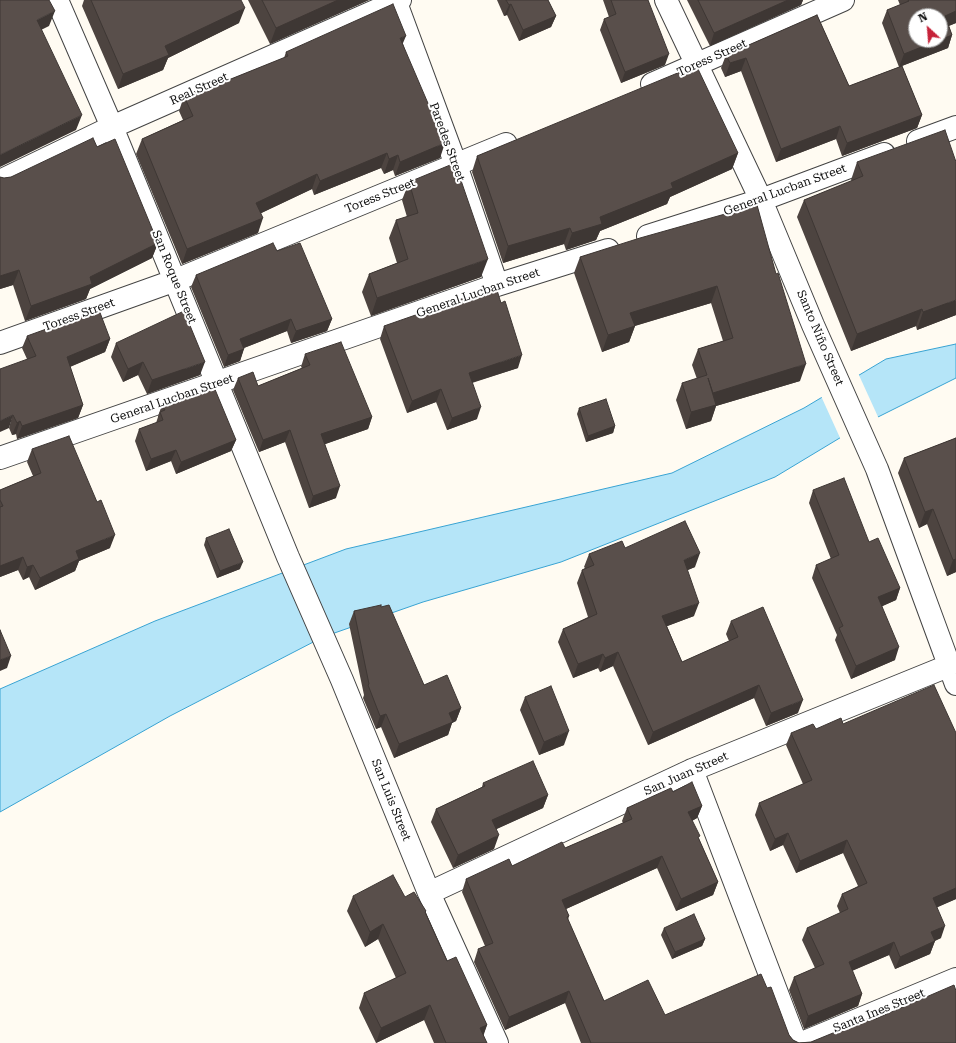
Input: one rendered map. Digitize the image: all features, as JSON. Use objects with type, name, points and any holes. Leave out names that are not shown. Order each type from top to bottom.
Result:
[{"type":"street","name":"San Roque Street","points":[[57,0],[176,280],[288,556]]},
{"type":"street","name":"Santo Niño Street","points":[[666,0],[761,200],[877,469],[952,675]]},
{"type":"street","name":"Toress Street","points":[[632,92],[698,65],[843,0]]},
{"type":"street","name":"Real Street","points":[[0,181],[112,127],[397,1]]},
{"type":"street","name":"Paredes Street","points":[[397,1],[456,165],[497,286]]},
{"type":"street","name":"General Lucban Street","points":[[0,458],[497,286],[761,200],[956,127]]},
{"type":"street","name":"Toress Street","points":[[0,343],[176,280],[522,138]]},
{"type":"street","name":"San Luis Street","points":[[288,556],[342,680],[429,893],[497,1043]]},
{"type":"street","name":"San Juan Street","points":[[429,893],[692,770],[952,675]]},
{"type":"street","points":[[692,770],[796,1043]]},
{"type":"street","name":"Santa Ines Street","points":[[802,1043],[956,979]]},
{"type":"water","points":[[956,344],[956,378],[858,427],[775,477],[561,562],[423,602],[323,637],[170,716],[0,812],[0,689],[155,621],[346,549],[672,473],[804,408],[886,359]]},
{"type":"pier","points":[[858,373],[879,419],[841,440],[821,396]]},
{"type":"building","points":[[0,0],[49,0],[55,11],[37,20],[82,115],[0,155]]},
{"type":"building","points":[[91,0],[241,0],[245,8],[165,46],[169,55],[123,74]]},
{"type":"building","points":[[262,0],[338,0],[276,28]]},
{"type":"building","points":[[506,0],[548,0],[556,16],[523,30],[511,4],[509,5]]},
{"type":"building","points":[[611,0],[648,0],[669,54],[625,72],[604,19],[616,14]]},
{"type":"building","points":[[698,0],[788,0],[714,33]]},
{"type":"building","points":[[908,0],[956,0],[956,11],[948,15],[948,8],[908,8],[908,48],[919,48],[904,54],[887,10],[909,1]]},
{"type":"building","points":[[393,4],[406,36],[400,38],[445,143],[400,162],[398,155],[389,159],[387,153],[320,181],[317,174],[256,203],[263,218],[187,249],[142,139],[193,116],[184,96],[215,83],[216,85],[288,56],[286,52]]},
{"type":"building","points":[[817,15],[849,86],[902,66],[922,115],[847,143],[840,126],[781,149],[746,58],[730,63],[726,55]]},
{"type":"building","points":[[948,24],[952,35],[948,37]]},
{"type":"building","points":[[698,69],[738,153],[671,183],[673,188],[600,217],[602,224],[572,233],[570,228],[508,246],[477,156],[680,72],[681,75]]},
{"type":"building","points":[[945,130],[956,162],[956,300],[923,312],[922,309],[857,334],[804,200],[863,176],[857,162]]},
{"type":"building","points":[[93,138],[97,147],[115,139],[158,243],[90,277],[92,284],[31,306],[19,270],[0,276],[0,177],[11,177]]},
{"type":"building","points":[[455,163],[488,259],[377,298],[369,274],[408,259],[396,220],[418,213],[409,182]]},
{"type":"building","points":[[757,205],[776,274],[778,273],[806,364],[713,393],[708,378],[716,405],[691,412],[682,383],[707,375],[698,349],[733,338],[717,286],[630,313],[635,326],[608,335],[580,257],[640,238]]},
{"type":"building","points":[[273,243],[277,251],[300,243],[332,319],[296,331],[291,319],[240,339],[244,349],[228,355],[196,275]]},
{"type":"building","points":[[496,287],[501,303],[505,301],[522,355],[469,373],[481,407],[452,418],[441,389],[412,401],[384,326]]},
{"type":"building","points":[[99,310],[110,339],[67,357],[83,405],[22,426],[20,421],[17,423],[13,415],[0,421],[0,369],[36,356],[27,336]]},
{"type":"building","points":[[184,311],[205,362],[152,380],[143,362],[128,369],[116,343]]},
{"type":"building","points":[[341,342],[372,417],[321,434],[340,486],[313,496],[290,430],[263,440],[238,378],[253,372],[258,386],[310,365],[305,354]]},
{"type":"building","points":[[214,387],[236,440],[181,462],[176,450],[151,459],[139,429],[163,420],[160,412],[165,410],[162,405]]},
{"type":"building","points":[[606,399],[615,426],[588,436],[579,408]]},
{"type":"building","points":[[69,436],[97,502],[101,500],[115,535],[76,551],[79,559],[40,578],[33,565],[27,567],[23,557],[0,566],[0,507],[3,506],[0,500],[0,490],[41,473],[32,449]]},
{"type":"building","points":[[956,438],[956,559],[953,560],[933,509],[925,512],[904,458]]},
{"type":"building","points":[[844,478],[869,542],[878,538],[900,588],[878,597],[899,647],[856,666],[839,628],[843,626],[816,565],[839,555],[813,490]]},
{"type":"building","points":[[685,521],[700,553],[684,560],[699,603],[662,616],[682,662],[738,637],[731,621],[763,607],[803,700],[771,713],[759,685],[653,732],[618,652],[605,658],[603,654],[578,664],[563,629],[597,614],[582,570],[594,565],[589,554],[622,541],[625,548]]},
{"type":"building","points":[[229,529],[243,562],[220,571],[206,538]]},
{"type":"building","points":[[381,605],[381,607],[389,605],[424,685],[447,675],[461,708],[449,713],[453,722],[399,744],[386,714],[380,716],[368,685],[354,611]]},
{"type":"building","points":[[0,630],[11,656],[0,660]]},
{"type":"building","points":[[934,685],[956,733],[956,888],[933,898],[945,926],[931,932],[935,941],[900,957],[894,942],[849,962],[862,994],[808,1016],[794,977],[824,964],[807,928],[848,909],[842,894],[867,883],[847,840],[800,861],[788,833],[775,839],[759,803],[812,780],[791,733],[813,724],[816,729],[841,718],[843,724]]},
{"type":"building","points":[[551,686],[569,731],[544,742],[525,697]]},
{"type":"building","points":[[533,761],[548,795],[492,820],[499,835],[458,855],[436,809],[485,786],[483,783]]},
{"type":"building","points":[[692,782],[702,806],[688,812],[700,836],[698,837],[718,882],[681,899],[662,856],[562,900],[569,916],[567,917],[604,1001],[648,980],[665,1015],[761,974],[767,988],[771,987],[789,1035],[793,1040],[799,1043],[591,1043],[569,991],[509,1017],[478,949],[493,943],[466,879],[509,859],[512,866],[562,842],[565,848],[632,819],[627,808],[671,788],[673,792]]},
{"type":"building","points":[[393,875],[405,897],[414,892],[426,911],[425,912],[447,961],[456,957],[487,1025],[480,1028],[487,1043],[446,1043],[430,1005],[381,1028],[364,993],[406,973],[383,924],[370,932],[353,896]]},
{"type":"building","points":[[694,914],[705,939],[675,952],[664,928]]},
{"type":"building","points":[[954,985],[956,991],[956,1043],[799,1043],[811,1042],[872,1017],[873,1020]]}]
